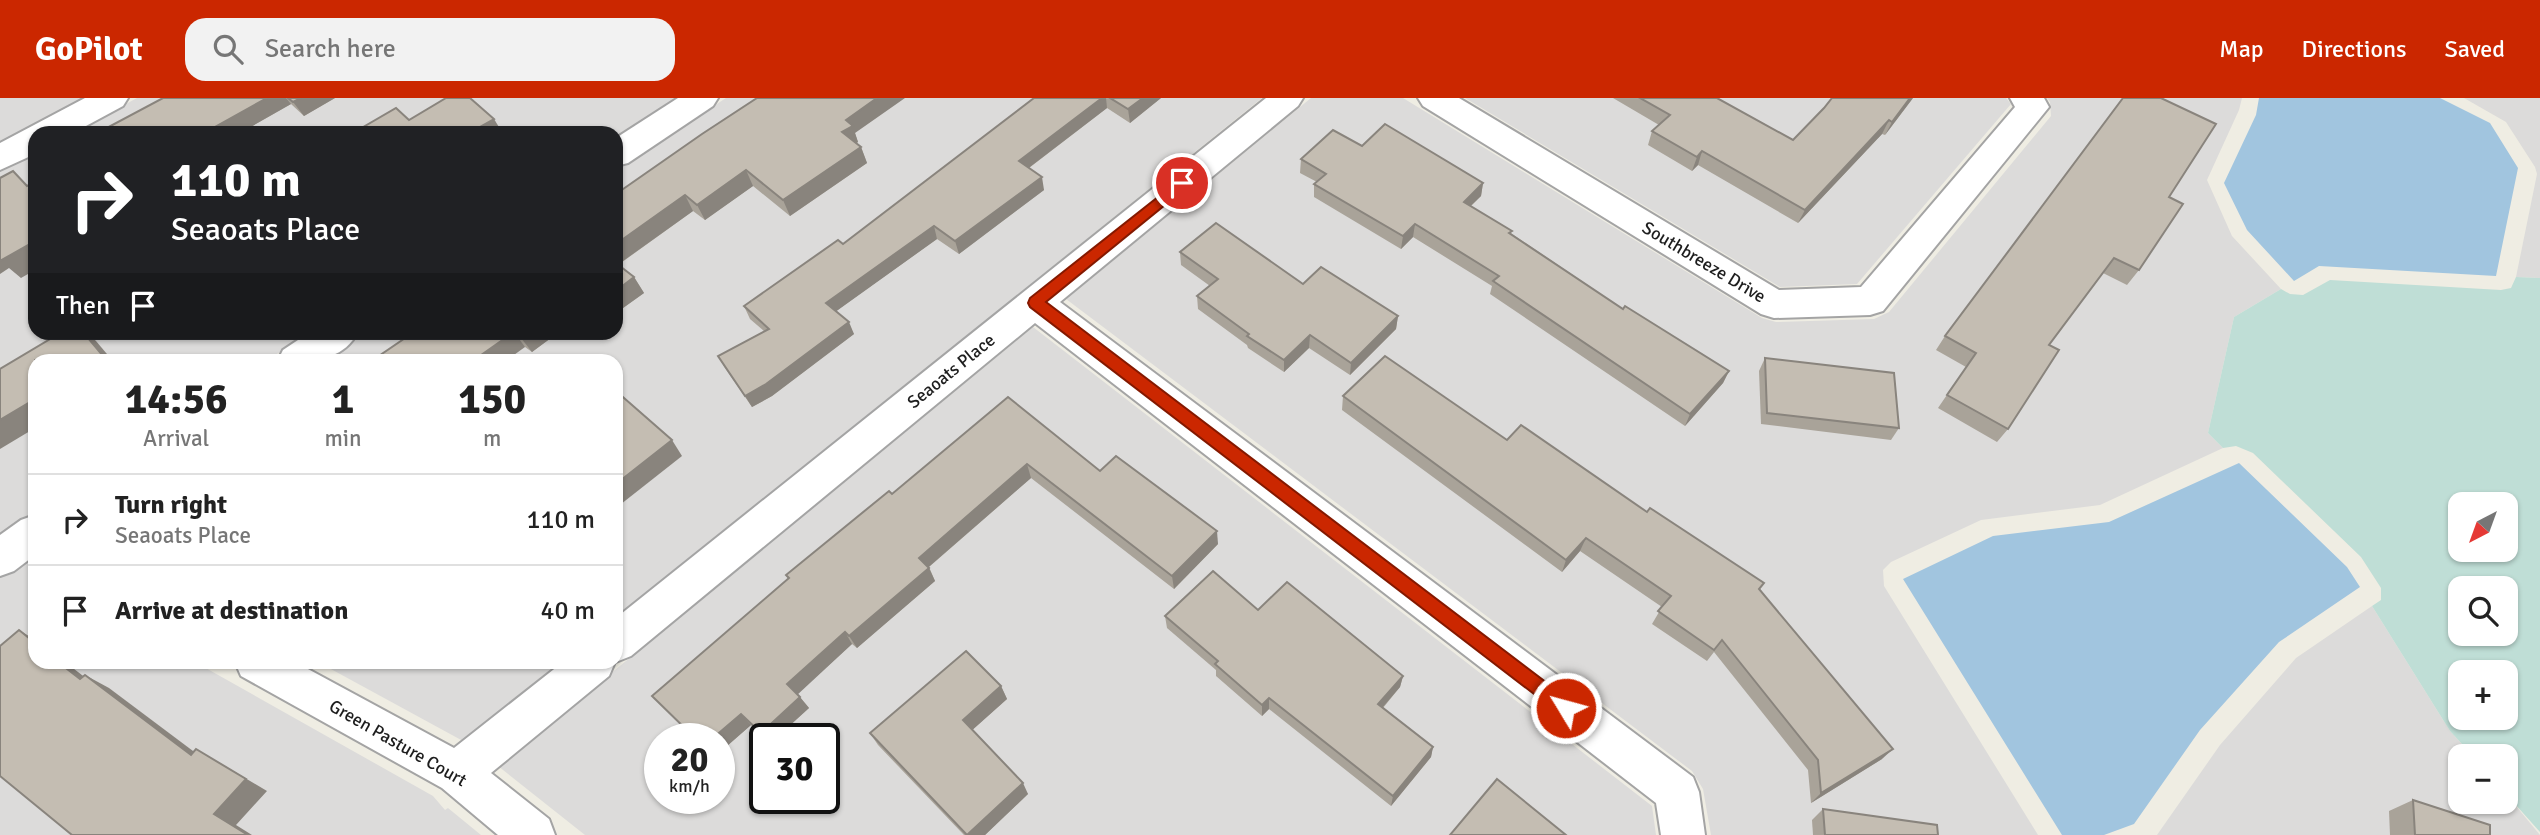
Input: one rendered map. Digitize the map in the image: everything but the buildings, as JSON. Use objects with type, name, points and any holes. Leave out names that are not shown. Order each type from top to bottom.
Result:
[{"type":"street","points":[[59,126],[112,98]]},
{"type":"street","points":[[623,149],[702,98]]},
{"type":"street","name":"Seaoats Place","points":[[623,637],[1287,98]]},
{"type":"street","name":"Southbreeze Drive","points":[[1434,98],[1774,304],[1871,301],[2033,107],[2026,98]]},
{"type":"street","points":[[0,158],[28,143]]},
{"type":"street","points":[[1035,303],[1677,792],[1684,835]]},
{"type":"street","points":[[305,354],[327,340]]},
{"type":"street","points":[[0,558],[28,537]]},
{"type":"street","name":"Green Pasture Court","points":[[269,669],[457,773],[533,835]]},
{"type":"street","points":[[457,773],[585,669]]},
{"type":"shaded area","points":[[0,98],[87,98],[34,126],[28,126],[28,129],[0,144]]},
{"type":"shaded area","points":[[137,98],[676,98],[623,132],[623,126],[85,126]]},
{"type":"shaded area","points":[[726,98],[1262,98],[623,612],[623,354],[334,354],[356,340],[623,340],[623,165]]},
{"type":"shaded area","points":[[1311,98],[1403,98],[1762,318],[1776,322],[1874,319],[1889,312],[2051,116],[2047,98],[2242,98],[2207,180],[2232,236],[2281,289],[2234,317],[2208,433],[2223,448],[2100,505],[1981,520],[1891,562],[1883,570],[1884,586],[2038,835],[1711,835],[1703,789],[1692,771],[1066,299]]},
{"type":"shaded area","points":[[1465,98],[2006,98],[2011,104],[1857,284],[1780,287]]},
{"type":"shaded area","points":[[2259,98],[2440,98],[2490,123],[2518,168],[2496,276],[2319,266],[2294,281],[2247,230],[2224,183],[2256,115]]},
{"type":"shaded area","points":[[2464,98],[2540,98],[2540,278],[2516,277],[2537,174],[2535,167],[2506,122]]},
{"type":"shaded area","points":[[28,157],[28,340],[300,340],[277,354],[28,354],[28,518],[0,537],[0,172]]},
{"type":"shaded area","points":[[2516,277],[2540,278],[2540,832],[2518,807],[2518,744],[2462,744],[2449,730],[2518,730],[2518,660],[2448,660],[2448,728],[2372,606],[2381,600],[2381,588],[2361,557],[2253,453],[2236,446],[2223,448],[2208,433],[2234,317],[2281,289],[2290,294],[2303,295],[2330,280],[2501,290],[2511,288]]},
{"type":"shaded area","points":[[1033,327],[1652,806],[1656,835],[585,835],[498,766],[616,669],[623,669],[623,663]]},
{"type":"shaded area","points":[[2239,463],[2347,567],[2360,587],[2279,642],[2200,730],[2134,824],[2104,835],[2062,835],[1903,579],[1993,536],[2109,522]]},
{"type":"shaded area","points":[[28,558],[28,669],[207,669],[433,796],[445,810],[448,808],[481,835],[0,835],[0,578]]},
{"type":"shaded area","points":[[2372,606],[2448,730],[2462,744],[2448,744],[2448,814],[2518,814],[2518,808],[2540,835],[2157,835],[2220,745],[2296,658]]},
{"type":"shaded area","points":[[331,669],[552,669],[463,741]]},
{"type":"route","points":[[1182,183],[1035,303],[1566,708]]}]
